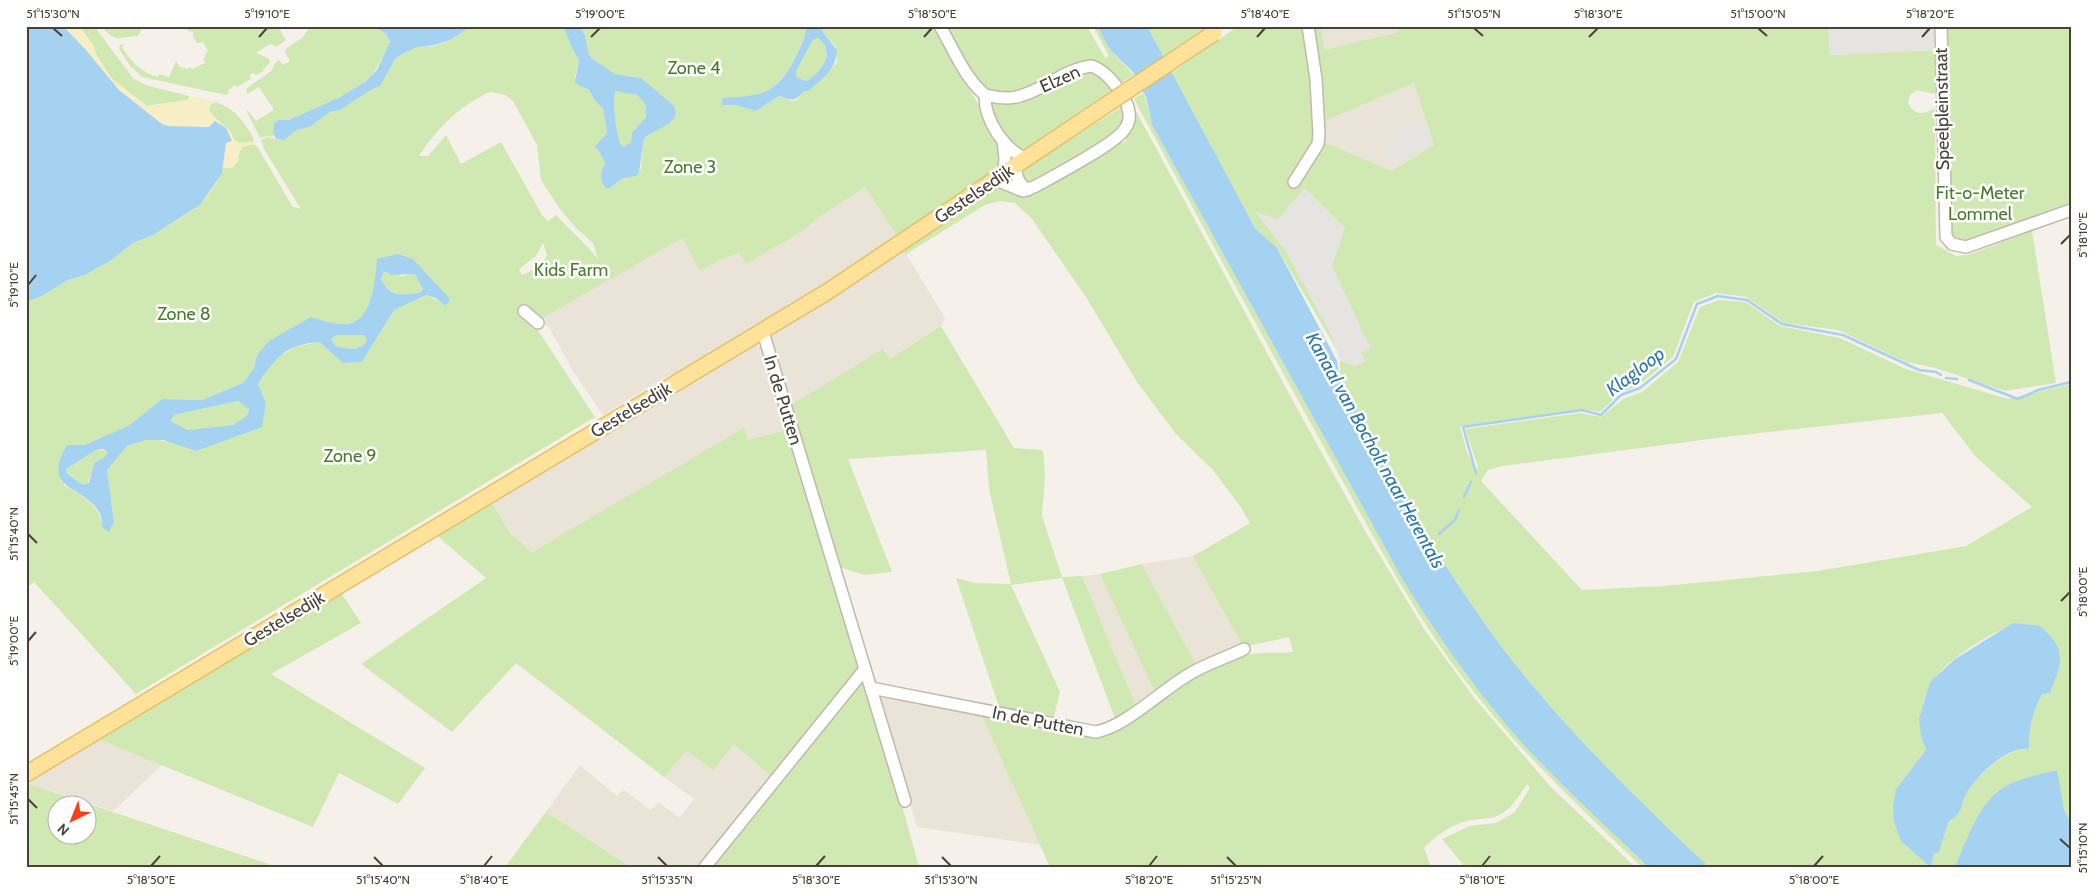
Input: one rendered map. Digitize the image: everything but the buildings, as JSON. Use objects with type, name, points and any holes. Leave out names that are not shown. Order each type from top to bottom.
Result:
[{"type":"main road","name":"Gestelsedijk","points":[[26,774],[762,332],[878,259],[1219,30]]},
{"type":"street","points":[[940,26],[964,70],[977,88],[985,95],[985,106],[1003,141],[1012,151],[1010,170],[1020,184],[1028,190]]},
{"type":"street","points":[[1294,182],[1318,144],[1320,134],[1316,79],[1308,26]]},
{"type":"street","name":"Speelpleinstraat","points":[[1940,26],[1946,238],[1952,244],[1966,247],[2071,210]]},
{"type":"street","name":"Elzen","points":[[985,95],[1002,98],[1020,96],[1070,71],[1092,66],[1108,75],[1127,103],[1129,121],[1119,136],[1028,190]]},
{"type":"street","points":[[1003,141],[1005,158],[1015,189],[1028,190]]},
{"type":"street","points":[[524,311],[538,323]]},
{"type":"street","name":"In de Putten","points":[[762,332],[904,801]]},
{"type":"street","name":"In de Putten","points":[[871,688],[1096,732],[1107,730],[1188,674],[1244,649]]},
{"type":"street","points":[[705,867],[865,669]]},
{"type":"shaded area","points":[[1321,26],[1398,26],[1399,32],[1324,50]]},
{"type":"shaded area","points":[[1828,26],[1935,26],[1935,50],[1830,55]]},
{"type":"shaded area","points":[[1414,83],[1435,145],[1392,171],[1324,142],[1322,122]]},
{"type":"shaded area","points":[[1424,122],[1430,143],[1393,167],[1383,160],[1392,149],[1390,135]]},
{"type":"shaded area","points":[[865,187],[897,236],[850,268],[603,415],[573,371],[550,329],[541,319],[682,237],[718,261],[739,253],[746,264],[800,233],[818,218]]},
{"type":"shaded area","points":[[1305,188],[1345,228],[1332,266],[1371,349],[1361,352],[1366,361],[1355,366],[1340,360],[1332,337],[1287,253],[1255,212],[1278,219]]},
{"type":"shaded area","points":[[903,249],[945,318],[941,326],[888,359],[882,350],[789,406],[770,335]]},
{"type":"shaded area","points":[[756,344],[762,348],[790,429],[748,440],[743,429],[532,552],[510,533],[491,501]]},
{"type":"shaded area","points":[[1193,556],[1243,647],[1196,665],[1142,564]]},
{"type":"shaded area","points":[[1100,574],[1155,693],[1136,706],[1082,576]]},
{"type":"shaded area","points":[[875,690],[980,712],[1040,845],[917,827]]},
{"type":"shaded area","points":[[95,738],[162,765],[113,811],[98,806],[98,796],[66,796],[26,783],[26,778]]},
{"type":"shaded area","points":[[734,744],[773,778],[701,867],[631,867],[546,812],[580,765],[617,796],[623,789],[650,810],[659,802],[679,818],[694,799],[664,777],[687,751]]},
{"type":"green space","points":[[79,26],[94,26],[133,78],[145,85],[189,96],[188,100],[147,106],[111,78],[96,54],[93,45]]},
{"type":"green space","points":[[101,26],[143,26],[138,36],[118,38],[110,35]]},
{"type":"green space","points":[[188,26],[281,26],[279,28],[286,40],[276,47],[270,44],[256,53],[268,58],[270,62],[262,72],[256,75],[253,73],[250,75],[251,79],[237,87],[235,85],[228,90],[229,93],[226,95],[142,77],[130,66],[119,49],[120,45],[124,44],[122,47],[129,57],[146,72],[158,77],[159,74],[169,77],[176,61],[180,67],[188,69],[205,63],[203,59],[208,51],[203,42],[197,43],[193,32],[188,31]]},
{"type":"green space","points":[[311,26],[379,28],[389,38],[389,47],[371,77],[342,96],[289,120],[281,120],[273,133],[273,137],[260,138],[246,110],[256,121],[274,110],[259,87],[247,94],[246,89],[271,71],[279,60],[283,65],[290,61],[285,52],[286,49],[302,38]]},
{"type":"green space","points":[[472,26],[563,26],[579,60],[575,77],[580,86],[589,90],[595,101],[603,108],[607,133],[597,144],[597,151],[605,161],[602,168],[612,187],[623,178],[638,174],[641,168],[644,139],[663,127],[676,110],[674,106],[638,77],[615,74],[593,59],[589,55],[585,35],[579,26],[806,26],[804,37],[796,55],[782,79],[758,95],[722,105],[735,105],[756,111],[779,96],[792,101],[797,100],[805,91],[823,79],[837,62],[836,47],[823,32],[821,26],[935,26],[999,142],[1001,162],[982,180],[897,236],[865,187],[818,218],[800,233],[746,264],[739,253],[718,261],[700,271],[682,238],[541,319],[535,326],[595,417],[136,694],[34,582],[26,588],[26,302],[42,296],[68,280],[85,275],[110,261],[133,243],[153,235],[193,210],[205,199],[223,168],[232,168],[242,147],[253,144],[257,146],[292,206],[301,209],[265,151],[261,140],[267,137],[279,140],[288,137],[297,130],[310,127],[330,112],[340,110],[378,87],[395,59],[402,54],[415,48],[435,46],[450,40]],"holes":[[[490,92],[505,95],[513,101],[537,145],[541,180],[560,209],[576,228],[593,243],[598,259],[556,215],[548,221],[542,215],[501,142],[461,164],[446,135],[428,156],[419,156],[450,119],[479,97]],[[543,243],[547,255],[541,266],[522,275],[519,269],[536,256]],[[378,259],[413,259],[446,305],[426,295],[394,310],[362,362],[343,363],[319,342],[295,347],[275,359],[258,384],[266,403],[196,451],[171,443],[153,440],[135,442],[127,446],[107,470],[114,522],[103,527],[94,506],[84,497],[64,485],[67,445],[85,445],[131,425],[162,399],[202,400],[243,383],[254,368],[257,355],[311,317],[330,323],[342,324],[352,323],[360,318],[371,300]]]},
{"type":"green space","points":[[945,26],[1087,26],[1105,58],[1109,56],[1093,26],[1097,26],[1110,50],[1134,75],[1120,84],[1109,69],[1097,62],[1085,60],[1060,70],[1022,92],[1012,94],[995,91],[982,85],[972,75]]},
{"type":"green space","points":[[1147,26],[1208,26],[1163,56]]},
{"type":"green space","points":[[1238,26],[1304,26],[1324,142],[1392,171],[1434,145],[1414,83],[1322,122],[1313,26],[1321,26],[1324,50],[1399,32],[1398,26],[1828,26],[1830,55],[1935,50],[1935,94],[1917,90],[1910,95],[1908,103],[1913,110],[1920,113],[1935,108],[1936,245],[1956,256],[1968,255],[2032,231],[2056,383],[2005,391],[1935,368],[1906,362],[1838,330],[1784,323],[1746,297],[1716,293],[1694,302],[1673,357],[1638,386],[1619,394],[1600,412],[1582,409],[1460,427],[1467,452],[1476,471],[1478,467],[1465,429],[1580,413],[1601,417],[1623,399],[1642,392],[1678,362],[1700,307],[1719,300],[1746,302],[1780,326],[1840,338],[1906,369],[2008,399],[2071,384],[2071,824],[2064,809],[2056,770],[1996,792],[1965,845],[1955,867],[1709,867],[1631,792],[1557,714],[1502,647],[1441,559],[1437,562],[1432,555],[1436,552],[1340,381],[1340,360],[1355,366],[1361,352],[1370,349],[1341,357],[1277,248],[1255,228],[1172,73]],"holes":[[[1942,413],[1976,457],[2032,507],[1966,546],[1817,571],[1664,586],[1582,590],[1481,481],[1488,470],[1502,466],[1733,436]],[[2013,623],[2052,688],[2050,693],[2042,694],[2036,708],[2030,727],[2029,749],[2020,750],[2001,758],[1976,780],[1965,796],[1956,817],[1949,822],[1939,852],[1934,854],[1931,866],[1896,789],[1926,750],[1922,729],[1922,711],[1926,695],[1944,668],[1957,657],[1972,646]]]},
{"type":"green space","name":"Fit-o-Meter Lommel","points":[[1947,26],[2071,26],[2071,204],[1966,240],[1959,240],[1952,235],[1950,227]]},
{"type":"green space","points":[[818,38],[824,44],[826,50],[825,62],[817,73],[806,81],[795,77],[796,71],[813,40]]},
{"type":"green space","points":[[1093,71],[1104,75],[1113,89],[1022,151],[1009,143],[991,111],[992,105],[997,101],[1069,74]]},
{"type":"green space","points":[[616,91],[634,93],[639,96],[644,102],[647,112],[645,120],[632,133],[631,142],[625,146],[621,145],[619,141],[616,127],[614,101]]},
{"type":"green space","points":[[1144,93],[1152,125],[1372,524],[1469,678],[1539,761],[1648,867],[1642,867],[1526,753],[1483,704],[1425,624],[1358,509],[1134,99]]},
{"type":"green space","points":[[216,102],[229,108],[239,117],[254,139],[252,142],[240,143],[235,141],[230,131],[209,110],[211,104]]},
{"type":"green space","points":[[1131,102],[1299,412],[1368,536],[1424,629],[1475,699],[1550,786],[1635,867],[1465,867],[1442,839],[1470,826],[1496,823],[1515,812],[1530,788],[1527,784],[1513,805],[1501,814],[1461,823],[1449,828],[1433,839],[1424,848],[1431,867],[1050,867],[980,712],[1084,737],[1097,737],[1108,734],[1192,677],[1228,660],[1253,654],[1293,652],[1289,637],[1243,647],[1193,556],[1250,523],[1240,506],[1213,470],[1175,433],[1137,382],[1086,297],[1032,219],[1015,203],[1000,201],[985,205],[906,254],[903,249],[994,187],[1003,187],[1017,193],[1118,140],[1124,143],[1126,141]]},
{"type":"green space","points":[[1123,106],[1124,123],[1118,130],[1034,184],[1023,182],[1021,171]]},
{"type":"green space","points":[[387,272],[402,276],[415,273],[423,289],[420,293],[397,294],[389,290],[381,279],[383,273]]},
{"type":"green space","points":[[941,326],[1014,448],[1043,450],[1045,476],[1042,516],[1062,577],[1082,576],[1136,706],[1116,721],[1062,578],[1011,585],[1060,692],[1053,720],[1000,710],[956,578],[975,583],[1011,584],[989,489],[986,450],[848,459],[892,572],[864,575],[836,566],[789,406],[883,349],[889,359]]},
{"type":"green space","points":[[337,335],[364,335],[367,341],[360,347],[353,349],[345,348],[336,346],[331,339]]},
{"type":"green space","points":[[238,401],[249,408],[247,416],[233,425],[188,430],[169,421],[174,415]]},
{"type":"green space","points":[[744,428],[748,440],[790,429],[861,665],[773,778],[734,744],[713,770],[687,751],[664,777],[516,663],[452,732],[361,664],[486,578],[435,534],[491,501],[510,533],[532,552]]},
{"type":"green space","points":[[98,449],[108,451],[104,457],[94,463],[88,483],[83,485],[66,469]]},
{"type":"green space","points":[[1142,564],[1196,665],[1155,693],[1100,574]]},
{"type":"green space","points":[[340,591],[361,623],[271,674],[425,768],[398,804],[339,773],[313,827],[95,738]]},
{"type":"green space","points":[[862,675],[887,751],[919,867],[709,867]]},
{"type":"green space","points":[[26,783],[65,796],[48,796],[48,846],[98,846],[98,807],[269,864],[267,867],[26,867]]},
{"type":"green space","points":[[546,812],[631,867],[505,867]]},
{"type":"sand","points":[[63,26],[79,26],[93,45],[96,54],[111,78],[146,106],[188,100],[189,96],[216,102],[211,104],[209,109],[212,115],[230,131],[235,141],[240,143],[252,142],[254,139],[257,146],[253,144],[242,147],[238,153],[239,160],[232,168],[223,168],[226,143],[212,126],[165,126],[119,90],[86,50]]},
{"type":"water","points":[[26,26],[63,26],[86,50],[119,90],[162,124],[168,126],[209,127],[215,121],[226,128],[232,141],[226,143],[222,173],[200,205],[153,235],[133,243],[110,261],[85,275],[68,280],[42,296],[26,302]]},
{"type":"water","points":[[370,26],[472,26],[450,40],[435,45],[415,48],[402,54],[395,59],[380,86],[340,110],[330,112],[310,127],[297,130],[284,140],[276,139],[273,133],[274,124],[278,120],[289,120],[342,96],[366,81],[377,70],[390,42],[384,33]]},
{"type":"water","points":[[563,26],[579,26],[585,35],[589,55],[593,59],[615,74],[641,78],[674,106],[676,112],[671,122],[644,139],[639,173],[636,176],[623,178],[610,188],[606,188],[603,185],[601,172],[605,162],[595,146],[607,133],[603,108],[595,101],[589,90],[575,82],[579,60]],"holes":[[[616,91],[637,95],[644,102],[646,117],[632,133],[631,142],[625,146],[621,145],[615,118],[614,101]]]},
{"type":"water","points":[[806,26],[821,26],[823,32],[837,50],[834,63],[828,74],[794,100],[779,96],[756,111],[735,105],[722,105],[723,98],[759,94],[775,85],[789,69]],"holes":[[[818,38],[824,44],[827,56],[817,73],[806,81],[796,77],[796,71],[813,40]]]},
{"type":"water","name":"Kanaal van Bocholt naar Herentals","points":[[1097,26],[1147,26],[1255,228],[1277,248],[1337,361],[1340,381],[1436,553],[1432,555],[1436,562],[1441,559],[1502,647],[1557,714],[1631,792],[1709,867],[1648,867],[1539,761],[1501,719],[1466,674],[1403,580],[1152,125],[1146,97],[1133,72],[1110,50]]},
{"type":"water","points":[[398,254],[413,259],[450,299],[446,306],[435,298],[426,295],[394,310],[362,362],[343,363],[319,342],[290,349],[270,366],[258,384],[266,403],[262,427],[196,451],[163,440],[146,440],[127,446],[107,470],[114,522],[109,532],[102,527],[100,514],[92,503],[66,485],[61,479],[58,471],[60,460],[67,445],[85,445],[130,425],[162,399],[202,400],[243,383],[254,368],[257,355],[269,341],[311,317],[330,323],[342,324],[352,323],[360,318],[370,300],[377,259]],"holes":[[[386,272],[392,275],[415,274],[423,289],[420,293],[397,294],[389,290],[385,285],[381,279],[383,273]],[[337,335],[364,335],[367,341],[360,347],[349,349],[336,346],[331,339]],[[238,401],[249,409],[247,416],[233,425],[188,430],[170,421],[174,415]],[[98,449],[108,452],[94,463],[89,483],[83,485],[67,473],[66,469]]]},
{"type":"water","points":[[2013,623],[2040,626],[2055,642],[2060,657],[2054,682],[2050,693],[2042,694],[2036,708],[2030,727],[2029,749],[2011,752],[1992,764],[1976,780],[1965,796],[1956,817],[1949,822],[1939,852],[1934,854],[1931,866],[1928,865],[1901,841],[1894,822],[1893,805],[1896,789],[1926,750],[1921,735],[1919,719],[1930,682],[1955,659]]},
{"type":"water","points":[[2057,770],[2064,809],[2071,824],[2071,867],[1955,867],[1977,817],[1996,793],[2008,785]]},
{"type":"waterway","name":"Klagloop","points":[[1476,473],[1463,427],[1582,410],[1601,415],[1621,395],[1640,388],[1676,359],[1697,304],[1718,296],[1747,300],[1782,324],[1843,335],[1919,370],[1936,372],[1941,375]]},
{"type":"waterway","name":"Klagloop","points":[[1946,378],[1957,379]]},
{"type":"waterway","name":"Klagloop","points":[[1969,380],[2018,399],[2038,390],[2071,382]]},
{"type":"waterway","name":"Klagloop","points":[[1464,497],[1471,482]]},
{"type":"waterway","name":"Klagloop","points":[[1439,534],[1455,520],[1459,510]]},
{"type":"park label","name":"Zone 4","points":[[694,68]]},
{"type":"park label","name":"Zone 3","points":[[690,167]]},
{"type":"park label","name":"Kids Farm","points":[[571,270]]},
{"type":"park label","name":"Zone 8","points":[[184,314]]},
{"type":"park label","name":"Zone 9","points":[[350,456]]}]
